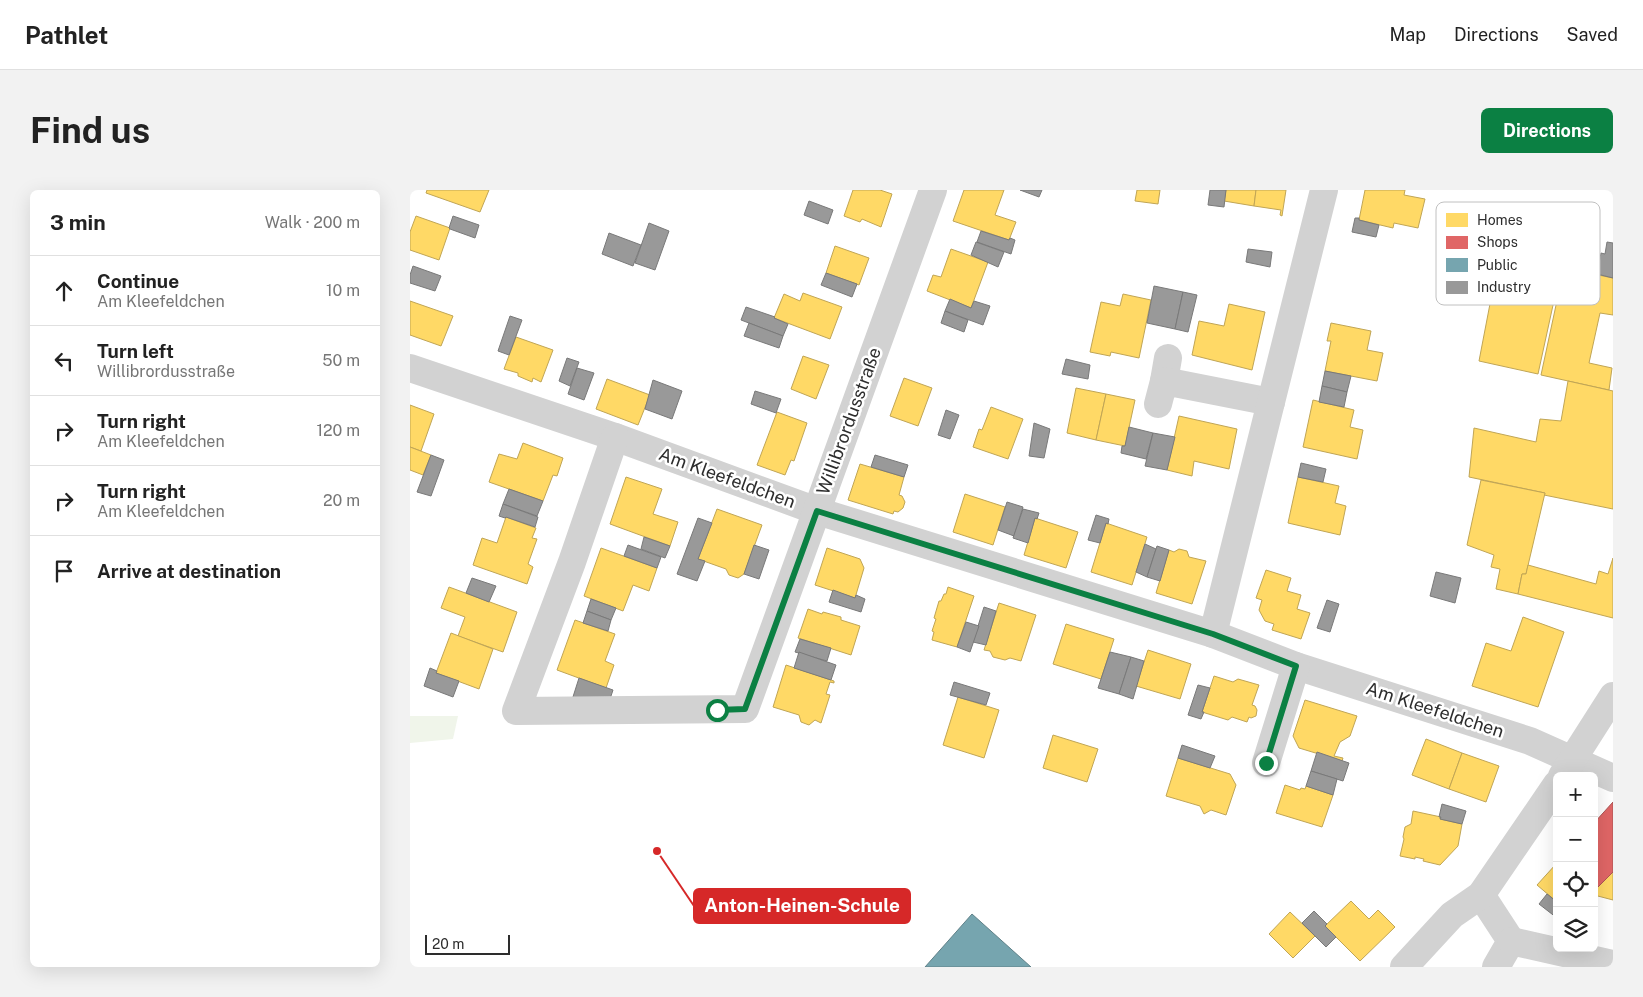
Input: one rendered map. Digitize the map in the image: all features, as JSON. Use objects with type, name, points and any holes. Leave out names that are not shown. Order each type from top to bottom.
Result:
[{"type":"street","name":"Willibrordusstraße","points":[[614,437],[572,562],[516,711],[745,709],[933,190]]},
{"type":"street","points":[[1213,634],[1324,190]]},
{"type":"street","name":"Am Kleefeldchen","points":[[410,368],[614,437],[817,511],[1213,634],[1296,666],[1530,741],[1567,768],[1613,778]]},
{"type":"street","points":[[1163,381],[1271,402]]},
{"type":"street","points":[[1266,763],[1296,666]]},
{"type":"street","points":[[1567,768],[1613,696]]},
{"type":"street","points":[[1404,967],[1452,915],[1481,894],[1553,790]]},
{"type":"street","points":[[1481,894],[1510,941],[1613,964]]},
{"type":"street","points":[[1496,967],[1510,941]]},
{"type":"shaded area","points":[[410,716],[458,716],[453,739],[410,743]]},
{"type":"building: Homes","points":[[427,190],[489,190],[480,212],[426,193]]},
{"type":"building: Homes","points":[[853,190],[880,190],[892,194],[881,227],[862,219],[860,222],[844,216]]},
{"type":"building: Homes","points":[[964,190],[1004,190],[995,215],[1016,222],[1009,240],[953,221]]},
{"type":"building: Homes","points":[[1137,190],[1160,190],[1158,204],[1135,201]]},
{"type":"building: Homes","points":[[1226,190],[1256,190],[1254,206],[1224,201]]},
{"type":"building: Homes","points":[[1256,190],[1286,190],[1282,216],[1280,215],[1281,210],[1254,206]]},
{"type":"building: Homes","points":[[1365,190],[1405,190],[1404,195],[1425,199],[1418,228],[1394,223],[1393,228],[1359,220]]},
{"type":"building: Homes","points":[[416,216],[450,228],[439,260],[410,250],[410,232]]},
{"type":"building: Homes","points":[[835,246],[869,258],[859,285],[826,273]]},
{"type":"building: Homes","points":[[951,249],[988,262],[971,308],[927,291],[933,275],[941,277]]},
{"type":"building: Homes","points":[[1600,275],[1613,278],[1613,315],[1600,313],[1589,363],[1612,368],[1609,390],[1541,375],[1556,305],[1600,305]]},
{"type":"building: Homes","points":[[803,293],[842,307],[830,339],[774,318],[784,294],[800,301]]},
{"type":"building: Homes","points":[[1123,294],[1151,300],[1139,358],[1111,352],[1110,356],[1090,352],[1101,302],[1120,306]]},
{"type":"building: Homes","points":[[410,301],[453,316],[441,346],[410,335]]},
{"type":"building: Homes","points":[[1229,304],[1265,312],[1252,370],[1192,355],[1199,321],[1224,326]]},
{"type":"building: Homes","points":[[1490,305],[1553,305],[1538,374],[1479,361]]},
{"type":"building: Homes","points":[[1331,323],[1371,331],[1367,350],[1383,353],[1377,381],[1325,371],[1331,341],[1327,341]]},
{"type":"building: Homes","points":[[516,337],[553,350],[541,382],[533,378],[532,382],[518,376],[518,373],[504,369]]},
{"type":"building: Homes","points":[[803,356],[829,365],[816,399],[791,389]]},
{"type":"building: Homes","points":[[904,378],[932,388],[918,426],[890,416]]},
{"type":"building: Homes","points":[[607,379],[650,395],[638,425],[596,409]]},
{"type":"building: Homes","points":[[1568,381],[1613,391],[1613,509],[1469,477],[1474,428],[1536,442],[1540,419],[1561,421]]},
{"type":"building: Homes","points":[[1076,388],[1106,394],[1096,440],[1067,433]]},
{"type":"building: Homes","points":[[1106,394],[1135,400],[1125,446],[1096,440]]},
{"type":"building: Homes","points":[[1313,400],[1354,410],[1350,427],[1363,430],[1357,459],[1303,447]]},
{"type":"building: Homes","points":[[410,405],[434,414],[421,451],[410,447]]},
{"type":"building: Homes","points":[[991,407],[1023,419],[1008,459],[973,447],[979,429],[982,430]]},
{"type":"building: Homes","points":[[777,412],[807,423],[794,461],[791,460],[785,475],[757,465]]},
{"type":"building: Homes","points":[[1179,416],[1237,429],[1229,469],[1194,461],[1192,476],[1167,470]]},
{"type":"building: Homes","points":[[523,443],[563,458],[557,476],[553,475],[543,501],[489,482],[499,454],[517,459]]},
{"type":"building: Homes","points":[[410,447],[431,455],[423,475],[410,470]]},
{"type":"building: Homes","points":[[860,464],[904,477],[899,495],[902,496],[905,502],[903,508],[898,512],[894,511],[893,514],[848,500]]},
{"type":"building: Homes","points":[[626,477],[662,489],[653,514],[678,522],[670,546],[610,524]]},
{"type":"building: Homes","points":[[1298,477],[1339,486],[1335,503],[1346,506],[1340,535],[1288,523]]},
{"type":"building: Homes","points":[[1481,480],[1545,493],[1526,574],[1522,574],[1518,594],[1496,589],[1500,569],[1491,567],[1494,555],[1467,545]]},
{"type":"building: Homes","points":[[965,494],[1005,507],[993,545],[953,532]]},
{"type":"building: Homes","points":[[717,509],[762,525],[744,574],[738,578],[729,575],[726,569],[698,559]]},
{"type":"building: Homes","points":[[506,517],[536,528],[532,538],[537,539],[528,564],[533,567],[527,584],[473,565],[482,538],[497,543]]},
{"type":"building: Homes","points":[[1035,518],[1078,532],[1066,568],[1024,555]]},
{"type":"building: Homes","points":[[1106,523],[1147,537],[1132,585],[1091,572]]},
{"type":"building: Homes","points":[[601,548],[657,568],[649,591],[633,585],[623,611],[584,596]]},
{"type":"building: Homes","points":[[827,548],[860,559],[864,568],[855,598],[815,585]]},
{"type":"building: Homes","points":[[1179,549],[1187,551],[1189,557],[1206,561],[1192,604],[1156,593],[1169,550],[1174,552]]},
{"type":"building: Homes","points":[[1613,558],[1613,618],[1518,594],[1522,574],[1526,574],[1528,565],[1596,584],[1599,571],[1608,574]]},
{"type":"building: Homes","points":[[1266,570],[1291,578],[1287,591],[1301,595],[1297,609],[1310,613],[1301,639],[1272,630],[1274,624],[1265,621],[1259,610],[1262,600],[1256,598]]},
{"type":"building: Homes","points":[[449,587],[517,612],[503,652],[458,636],[465,617],[441,608]]},
{"type":"building: Homes","points":[[948,587],[974,596],[957,647],[932,640],[934,632],[932,631],[936,619],[934,618],[939,601],[946,594]]},
{"type":"building: Homes","points":[[999,603],[1036,615],[1021,661],[993,657],[990,651],[984,650]]},
{"type":"building: Homes","points":[[808,609],[822,614],[823,612],[841,617],[841,620],[860,626],[851,655],[798,638]]},
{"type":"building: Homes","points":[[1523,617],[1564,632],[1538,707],[1472,686],[1486,643],[1511,651]]},
{"type":"building: Homes","points":[[575,620],[615,634],[605,661],[614,665],[606,688],[557,670]]},
{"type":"building: Homes","points":[[1066,624],[1114,639],[1101,679],[1053,664]]},
{"type":"building: Homes","points":[[451,633],[493,649],[479,689],[436,673]]},
{"type":"building: Homes","points":[[1148,650],[1191,664],[1180,699],[1136,686]]},
{"type":"building: Homes","points":[[786,665],[834,681],[834,683],[830,682],[826,694],[830,695],[821,723],[815,720],[809,725],[801,722],[799,715],[773,707]]},
{"type":"building: Homes","points":[[1214,676],[1233,682],[1238,679],[1259,685],[1252,705],[1257,710],[1256,716],[1249,717],[1247,722],[1232,717],[1228,720],[1202,712]]},
{"type":"building: Homes","points":[[958,697],[999,710],[984,758],[943,745]]},
{"type":"building: Homes","points":[[1305,700],[1357,716],[1350,736],[1340,742],[1334,756],[1343,758],[1342,761],[1299,748],[1293,736]]},
{"type":"building: Homes","points":[[1053,735],[1098,749],[1087,782],[1043,768]]},
{"type":"building: Homes","points":[[1426,739],[1462,753],[1449,789],[1412,775]]},
{"type":"building: Homes","points":[[1462,753],[1499,766],[1486,802],[1449,789]]},
{"type":"building: Homes","points":[[1178,758],[1230,774],[1236,785],[1226,815],[1211,810],[1204,814],[1200,806],[1166,796]]},
{"type":"building: Homes","points":[[1285,785],[1300,790],[1301,788],[1305,789],[1306,786],[1333,795],[1322,827],[1276,813]]},
{"type":"building: Homes","points":[[1413,811],[1462,824],[1458,846],[1440,865],[1423,861],[1424,859],[1400,856],[1405,827],[1411,824]]},
{"type":"building: Homes","points":[[1553,867],[1553,899],[1537,885]]},
{"type":"building: Homes","points":[[1613,872],[1613,900],[1598,896],[1598,887]]},
{"type":"building: Homes","points":[[1351,901],[1369,919],[1378,910],[1395,927],[1360,961],[1325,926]]},
{"type":"building: Homes","points":[[1290,912],[1315,936],[1293,958],[1269,934]]},
{"type":"building: Shops","points":[[1613,802],[1613,872],[1598,887],[1598,862],[1598,819]]},
{"type":"building: Public","points":[[972,914],[1031,967],[925,967]]},
{"type":"building: Industry","points":[[1020,190],[1042,190],[1039,197]]},
{"type":"building: Industry","points":[[1210,190],[1226,190],[1224,207],[1208,205]]},
{"type":"building: Industry","points":[[809,201],[833,210],[828,224],[804,215]]},
{"type":"building: Industry","points":[[453,216],[479,225],[475,238],[449,228]]},
{"type":"building: Industry","points":[[1355,218],[1379,225],[1376,237],[1352,232]]},
{"type":"building: Industry","points":[[649,223],[669,231],[655,270],[635,263]]},
{"type":"building: Industry","points":[[981,231],[1009,240],[1010,238],[1015,240],[1011,254],[977,242]]},
{"type":"building: Industry","points":[[609,233],[641,245],[633,266],[602,254]]},
{"type":"building: Industry","points":[[976,242],[1004,252],[998,267],[971,255]]},
{"type":"building: Industry","points":[[1607,242],[1613,243],[1613,278],[1600,275],[1601,253],[1605,254]]},
{"type":"building: Industry","points":[[1248,249],[1272,252],[1270,267],[1246,262]]},
{"type":"building: Industry","points":[[413,266],[441,276],[435,291],[410,283]]},
{"type":"building: Industry","points":[[826,273],[857,284],[852,297],[821,285]]},
{"type":"building: Industry","points":[[1154,286],[1183,292],[1175,329],[1147,323]]},
{"type":"building: Industry","points":[[1183,292],[1197,295],[1188,332],[1175,329]]},
{"type":"building: Industry","points":[[950,299],[971,308],[974,301],[990,306],[983,325],[945,311]]},
{"type":"building: Industry","points":[[746,307],[775,317],[788,324],[783,336],[741,320]]},
{"type":"building: Industry","points":[[945,311],[968,320],[964,332],[941,323]]},
{"type":"building: Industry","points":[[510,316],[522,320],[509,355],[498,351]]},
{"type":"building: Industry","points":[[749,323],[783,336],[779,348],[744,336]]},
{"type":"building: Industry","points":[[567,358],[579,362],[570,386],[559,381]]},
{"type":"building: Industry","points":[[1066,359],[1090,365],[1088,379],[1062,374]]},
{"type":"building: Industry","points":[[577,368],[594,373],[584,400],[568,394]]},
{"type":"building: Industry","points":[[1325,371],[1351,376],[1347,392],[1322,386]]},
{"type":"building: Industry","points":[[653,380],[682,391],[672,419],[645,409]]},
{"type":"building: Industry","points":[[1322,386],[1347,392],[1344,407],[1319,402]]},
{"type":"building: Industry","points":[[755,391],[781,399],[776,413],[751,404]]},
{"type":"building: Industry","points":[[946,410],[959,415],[950,439],[938,435]]},
{"type":"building: Industry","points":[[1034,423],[1050,429],[1044,458],[1029,456]]},
{"type":"building: Industry","points":[[1129,427],[1153,433],[1146,459],[1121,453],[1122,446],[1125,446]]},
{"type":"building: Industry","points":[[1153,433],[1175,437],[1167,470],[1145,466]]},
{"type":"building: Industry","points":[[431,455],[444,460],[431,496],[417,492]]},
{"type":"building: Industry","points":[[875,455],[908,465],[904,477],[871,467]]},
{"type":"building: Industry","points":[[1301,463],[1326,469],[1323,482],[1298,477]]},
{"type":"building: Industry","points":[[509,489],[543,501],[537,516],[503,504]]},
{"type":"building: Industry","points":[[1007,502],[1023,507],[1014,536],[998,530]]},
{"type":"building: Industry","points":[[503,504],[538,517],[535,527],[499,516]]},
{"type":"building: Industry","points":[[1023,509],[1039,513],[1037,519],[1035,518],[1028,543],[1013,538]]},
{"type":"building: Industry","points":[[1096,515],[1109,519],[1100,543],[1088,540]]},
{"type":"building: Industry","points":[[698,518],[712,523],[698,559],[705,561],[697,581],[677,574]]},
{"type":"building: Industry","points":[[644,537],[670,546],[665,558],[641,549]]},
{"type":"building: Industry","points":[[1145,544],[1156,549],[1147,577],[1136,572]]},
{"type":"building: Industry","points":[[628,545],[661,557],[657,568],[624,556]]},
{"type":"building: Industry","points":[[754,545],[769,550],[759,579],[744,574]]},
{"type":"building: Industry","points":[[1157,546],[1169,550],[1160,581],[1147,577]]},
{"type":"building: Industry","points":[[1436,572],[1461,578],[1455,603],[1430,596]]},
{"type":"building: Industry","points":[[472,578],[496,586],[489,602],[466,593]]},
{"type":"building: Industry","points":[[833,590],[855,598],[856,595],[865,599],[861,612],[829,602]]},
{"type":"building: Industry","points":[[591,599],[616,608],[611,620],[587,611]]},
{"type":"building: Industry","points":[[1327,600],[1339,604],[1330,632],[1317,628]]},
{"type":"building: Industry","points":[[984,607],[996,611],[986,645],[973,642]]},
{"type":"building: Industry","points":[[587,611],[611,620],[608,631],[583,623]]},
{"type":"building: Industry","points":[[966,622],[979,626],[970,652],[957,647]]},
{"type":"building: Industry","points":[[800,639],[831,648],[827,661],[795,652]]},
{"type":"building: Industry","points":[[799,652],[836,665],[831,680],[794,668]]},
{"type":"building: Industry","points":[[1110,652],[1131,657],[1119,694],[1098,688]]},
{"type":"building: Industry","points":[[1131,657],[1144,661],[1133,699],[1119,694]]},
{"type":"building: Industry","points":[[430,668],[437,671],[436,673],[459,681],[453,697],[424,686]]},
{"type":"building: Industry","points":[[579,678],[613,690],[610,699],[572,700]]},
{"type":"building: Industry","points":[[954,682],[990,693],[986,705],[950,695]]},
{"type":"building: Industry","points":[[1198,685],[1210,688],[1201,719],[1188,715]]},
{"type":"building: Industry","points":[[1182,745],[1215,756],[1210,768],[1178,758]]},
{"type":"building: Industry","points":[[1317,752],[1349,763],[1343,781],[1311,771]]},
{"type":"building: Industry","points":[[1311,771],[1337,779],[1333,795],[1306,786]]},
{"type":"building: Industry","points":[[1442,804],[1466,811],[1462,824],[1440,819]]},
{"type":"building: Industry","points":[[1547,894],[1553,899],[1553,915],[1539,904]]},
{"type":"building: Industry","points":[[1314,911],[1327,924],[1325,926],[1336,937],[1326,947],[1302,923]]},
{"type":"place","name":"Anton-Heinen-Schule","points":[[657,851]]},
{"type":"route","points":[[717,710],[745,709],[817,511],[1213,634],[1296,666],[1266,763]]}]
